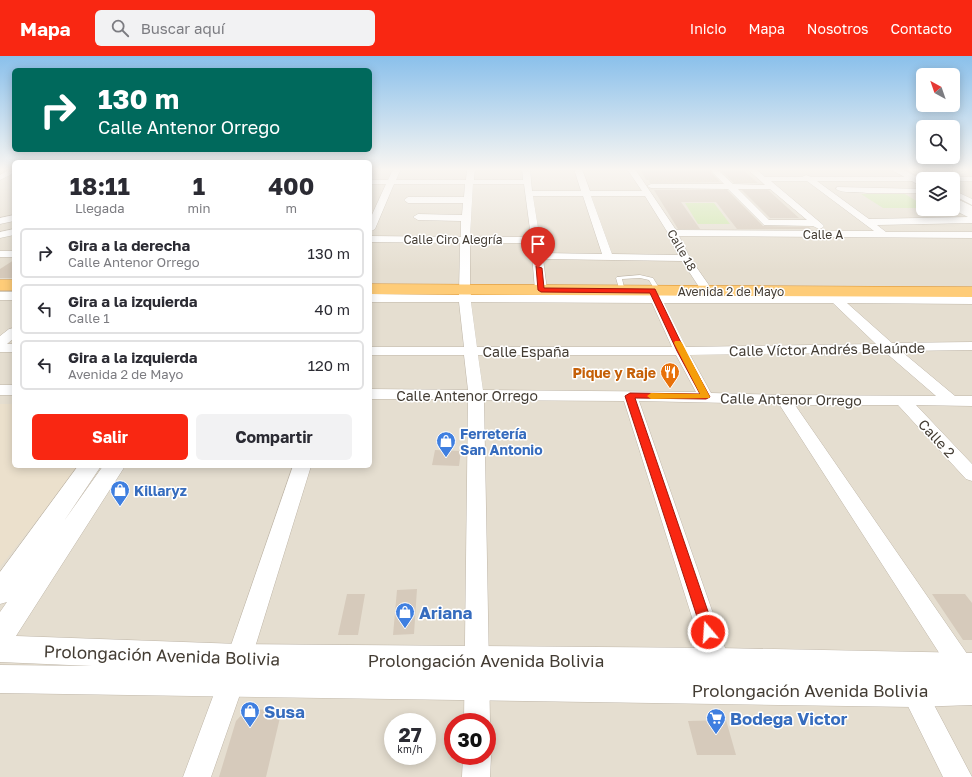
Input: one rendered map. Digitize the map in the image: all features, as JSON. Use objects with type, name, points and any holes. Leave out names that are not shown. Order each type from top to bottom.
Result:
[{"type":"highway","points":[[0,285],[12,285]]},
{"type":"highway","name":"Avenida 2 de Mayo","points":[[372,289],[464,294],[541,290],[622,291],[656,294],[707,291],[831,295],[972,292]]},
{"type":"street","points":[[372,225],[382,203]]},
{"type":"street","points":[[468,203],[465,239],[464,294],[476,396],[477,713]]},
{"type":"street","points":[[530,203],[536,240],[541,290]]},
{"type":"street","points":[[589,203],[608,256]]},
{"type":"street","name":"Calle 18","points":[[656,203],[685,258],[707,291]]},
{"type":"street","points":[[747,203],[767,223],[815,223]]},
{"type":"street","points":[[791,203],[829,234]]},
{"type":"street","points":[[841,203],[885,235]]},
{"type":"street","points":[[960,204],[972,211]]},
{"type":"street","points":[[960,210],[972,216]]},
{"type":"street","points":[[418,217],[466,218]]},
{"type":"street","points":[[0,221],[12,218]]},
{"type":"street","points":[[867,222],[972,220]]},
{"type":"street","points":[[0,235],[12,232]]},
{"type":"street","name":"Calle A","points":[[673,233],[972,235]]},
{"type":"street","name":"Calle Ciro Alegría","points":[[372,239],[536,240]]},
{"type":"street","points":[[537,256],[685,258]]},
{"type":"street","points":[[372,298],[464,294],[656,294],[831,295],[972,300]]},
{"type":"street","points":[[656,294],[681,351],[706,397]]},
{"type":"street","points":[[831,295],[889,348],[951,401]]},
{"type":"street","points":[[0,296],[12,296]]},
{"type":"street","points":[[0,343],[12,334]]},
{"type":"street","name":"Calle Víctor Andrés Belaúnde","points":[[681,351],[972,346]]},
{"type":"street","points":[[0,348],[12,348]]},
{"type":"street","name":"Calle España","points":[[372,351],[681,351]]},
{"type":"street","points":[[0,390],[12,390]]},
{"type":"street","name":"Calle Antenor Orrego","points":[[372,394],[972,401]]},
{"type":"street","points":[[630,396],[723,676]]},
{"type":"street","points":[[784,400],[970,676]]},
{"type":"street","name":"Calle 2","points":[[903,401],[972,474]]},
{"type":"street","points":[[0,593],[89,468]]},
{"type":"street","points":[[0,636],[113,468]]},
{"type":"street","points":[[196,777],[235,670],[301,468]]},
{"type":"street","name":"Prolongación Avenida Bolivia","points":[[0,649],[235,670]]},
{"type":"street","name":"Prolongación Avenida Bolivia","points":[[0,679],[235,670],[477,674],[970,676]]},
{"type":"street","name":"Prolongación Avenida Bolivia","points":[[723,676],[914,692],[970,676]]},
{"type":"street","points":[[914,692],[958,777]]},
{"type":"street","points":[[476,777],[477,765]]},
{"type":"shaded area","points":[[0,203],[12,203],[12,468],[372,468],[372,203],[916,203],[916,216],[960,216],[960,203],[972,203],[972,777],[0,777]]},
{"type":"shaded area","points":[[0,404],[12,404],[12,468],[78,468],[0,567]]},
{"type":"green space","points":[[685,203],[714,203],[730,224],[698,224]]},
{"type":"green space","points":[[875,203],[916,203],[916,208],[883,208]]},
{"type":"building","points":[[662,203],[681,203],[700,229],[678,229]]},
{"type":"building","points":[[717,203],[740,203],[763,226],[809,227],[811,229],[737,229]]},
{"type":"building","points":[[755,203],[782,203],[799,218],[770,218]]},
{"type":"building","points":[[12,261],[12,278],[0,278],[0,269]]},
{"type":"building","name":"Ferretería San Antonio","points":[[435,450],[461,451],[459,466],[432,465]]},
{"type":"building","points":[[417,589],[414,634],[393,635],[397,590]]},
{"type":"building","points":[[347,594],[365,594],[358,635],[338,635]]},
{"type":"building","points":[[932,594],[965,594],[972,603],[972,640],[963,640]]},
{"type":"building","points":[[282,709],[266,777],[219,777],[236,721],[246,710]]},
{"type":"building","points":[[726,720],[736,755],[697,755],[688,721]]},
{"type":"slow traffic","points":[[651,396],[706,397],[678,343]]},
{"type":"place","name":"Pique y Raje","points":[[670,389]]},
{"type":"place","name":"Ferretería San Antonio","points":[[446,458]]},
{"type":"place","name":"Killaryz","points":[[120,507]]},
{"type":"place","name":"Ariana","points":[[405,629]]},
{"type":"place","name":"Susa","points":[[250,728]]},
{"type":"place","name":"Bodega Victor","points":[[716,735]]},
{"type":"route","points":[[538,268],[541,290],[653,291],[681,351],[706,397],[630,396],[708,632]]}]
